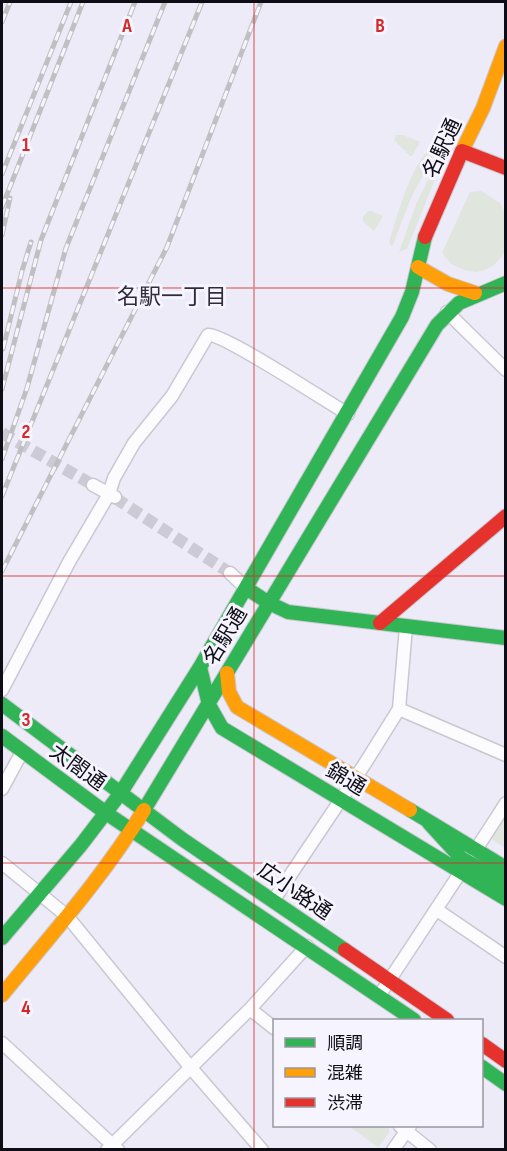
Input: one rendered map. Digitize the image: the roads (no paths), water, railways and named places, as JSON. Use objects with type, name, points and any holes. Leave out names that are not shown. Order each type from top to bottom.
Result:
[{"type":"main road","name":"名駅通","points":[[2,938],[81,845],[120,794],[200,668],[348,414],[408,306],[425,237],[483,108],[506,46]]},
{"type":"main road","points":[[462,151],[506,168]]},
{"type":"main road","points":[[418,267],[448,284],[475,293]]},
{"type":"main road","name":"名駅通","points":[[2,995],[67,916],[132,830],[437,325],[447,312],[475,293],[504,285]]},
{"type":"main road","points":[[380,623],[506,516]]},
{"type":"main road","points":[[246,588],[288,612],[506,638]]},
{"type":"main road","name":"錦通","points":[[200,668],[209,705],[214,718],[222,728],[506,899]]},
{"type":"main road","name":"錦通","points":[[227,673],[229,692],[237,707],[506,868]]},
{"type":"main road","name":"太閤通","points":[[2,704],[120,794]]},
{"type":"main road","name":"太閤通","points":[[2,736],[132,830]]},
{"type":"main road","name":"広小路通","points":[[120,794],[446,1019]]},
{"type":"main road","points":[[429,823],[461,858],[506,883]]},
{"type":"main road","name":"広小路通","points":[[132,830],[413,1019]]},
{"type":"main road","points":[[483,1045],[506,1061]]},
{"type":"main road","points":[[483,1068],[506,1083]]},
{"type":"street","points":[[447,312],[506,370]]},
{"type":"street","points":[[2,690],[69,562],[112,496],[114,478],[134,443],[172,396],[208,335],[215,335],[236,346],[348,414]]},
{"type":"street","points":[[93,484],[112,496]]},
{"type":"street","points":[[230,573],[246,588]]},
{"type":"street","points":[[273,901],[399,709],[406,627]]},
{"type":"street","points":[[399,709],[506,755]]},
{"type":"street","points":[[2,789],[22,752]]},
{"type":"street","points":[[475,851],[506,803]]},
{"type":"street","points":[[2,863],[67,916],[191,1068],[262,1149]]},
{"type":"street","points":[[379,996],[460,873]]},
{"type":"street","points":[[437,910],[506,957]]},
{"type":"street","points":[[2,1043],[112,1148],[250,1009],[307,946]]},
{"type":"street","points":[[250,1009],[273,1027]]},
{"type":"street","points":[[393,1149],[405,1127],[430,1149]]},
{"type":"tunnel","points":[[2,433],[93,485]]},
{"type":"tunnel","points":[[115,498],[230,573]]},
{"type":"railway","points":[[2,22],[10,2]]},
{"type":"railway","points":[[2,174],[71,2]]},
{"type":"railway","points":[[2,207],[83,2]]},
{"type":"railway","points":[[2,389],[41,240],[135,2]]},
{"type":"railway","points":[[2,459],[27,388],[66,248],[165,2]]},
{"type":"railway","points":[[2,496],[202,2]]},
{"type":"railway","points":[[2,571],[167,247],[261,2]]},
{"type":"railway","points":[[2,235],[10,198]]},
{"type":"railway","points":[[3,349],[31,242]]},
{"type":"district","name":"名駅一丁目","points":[[172,296]]}]
